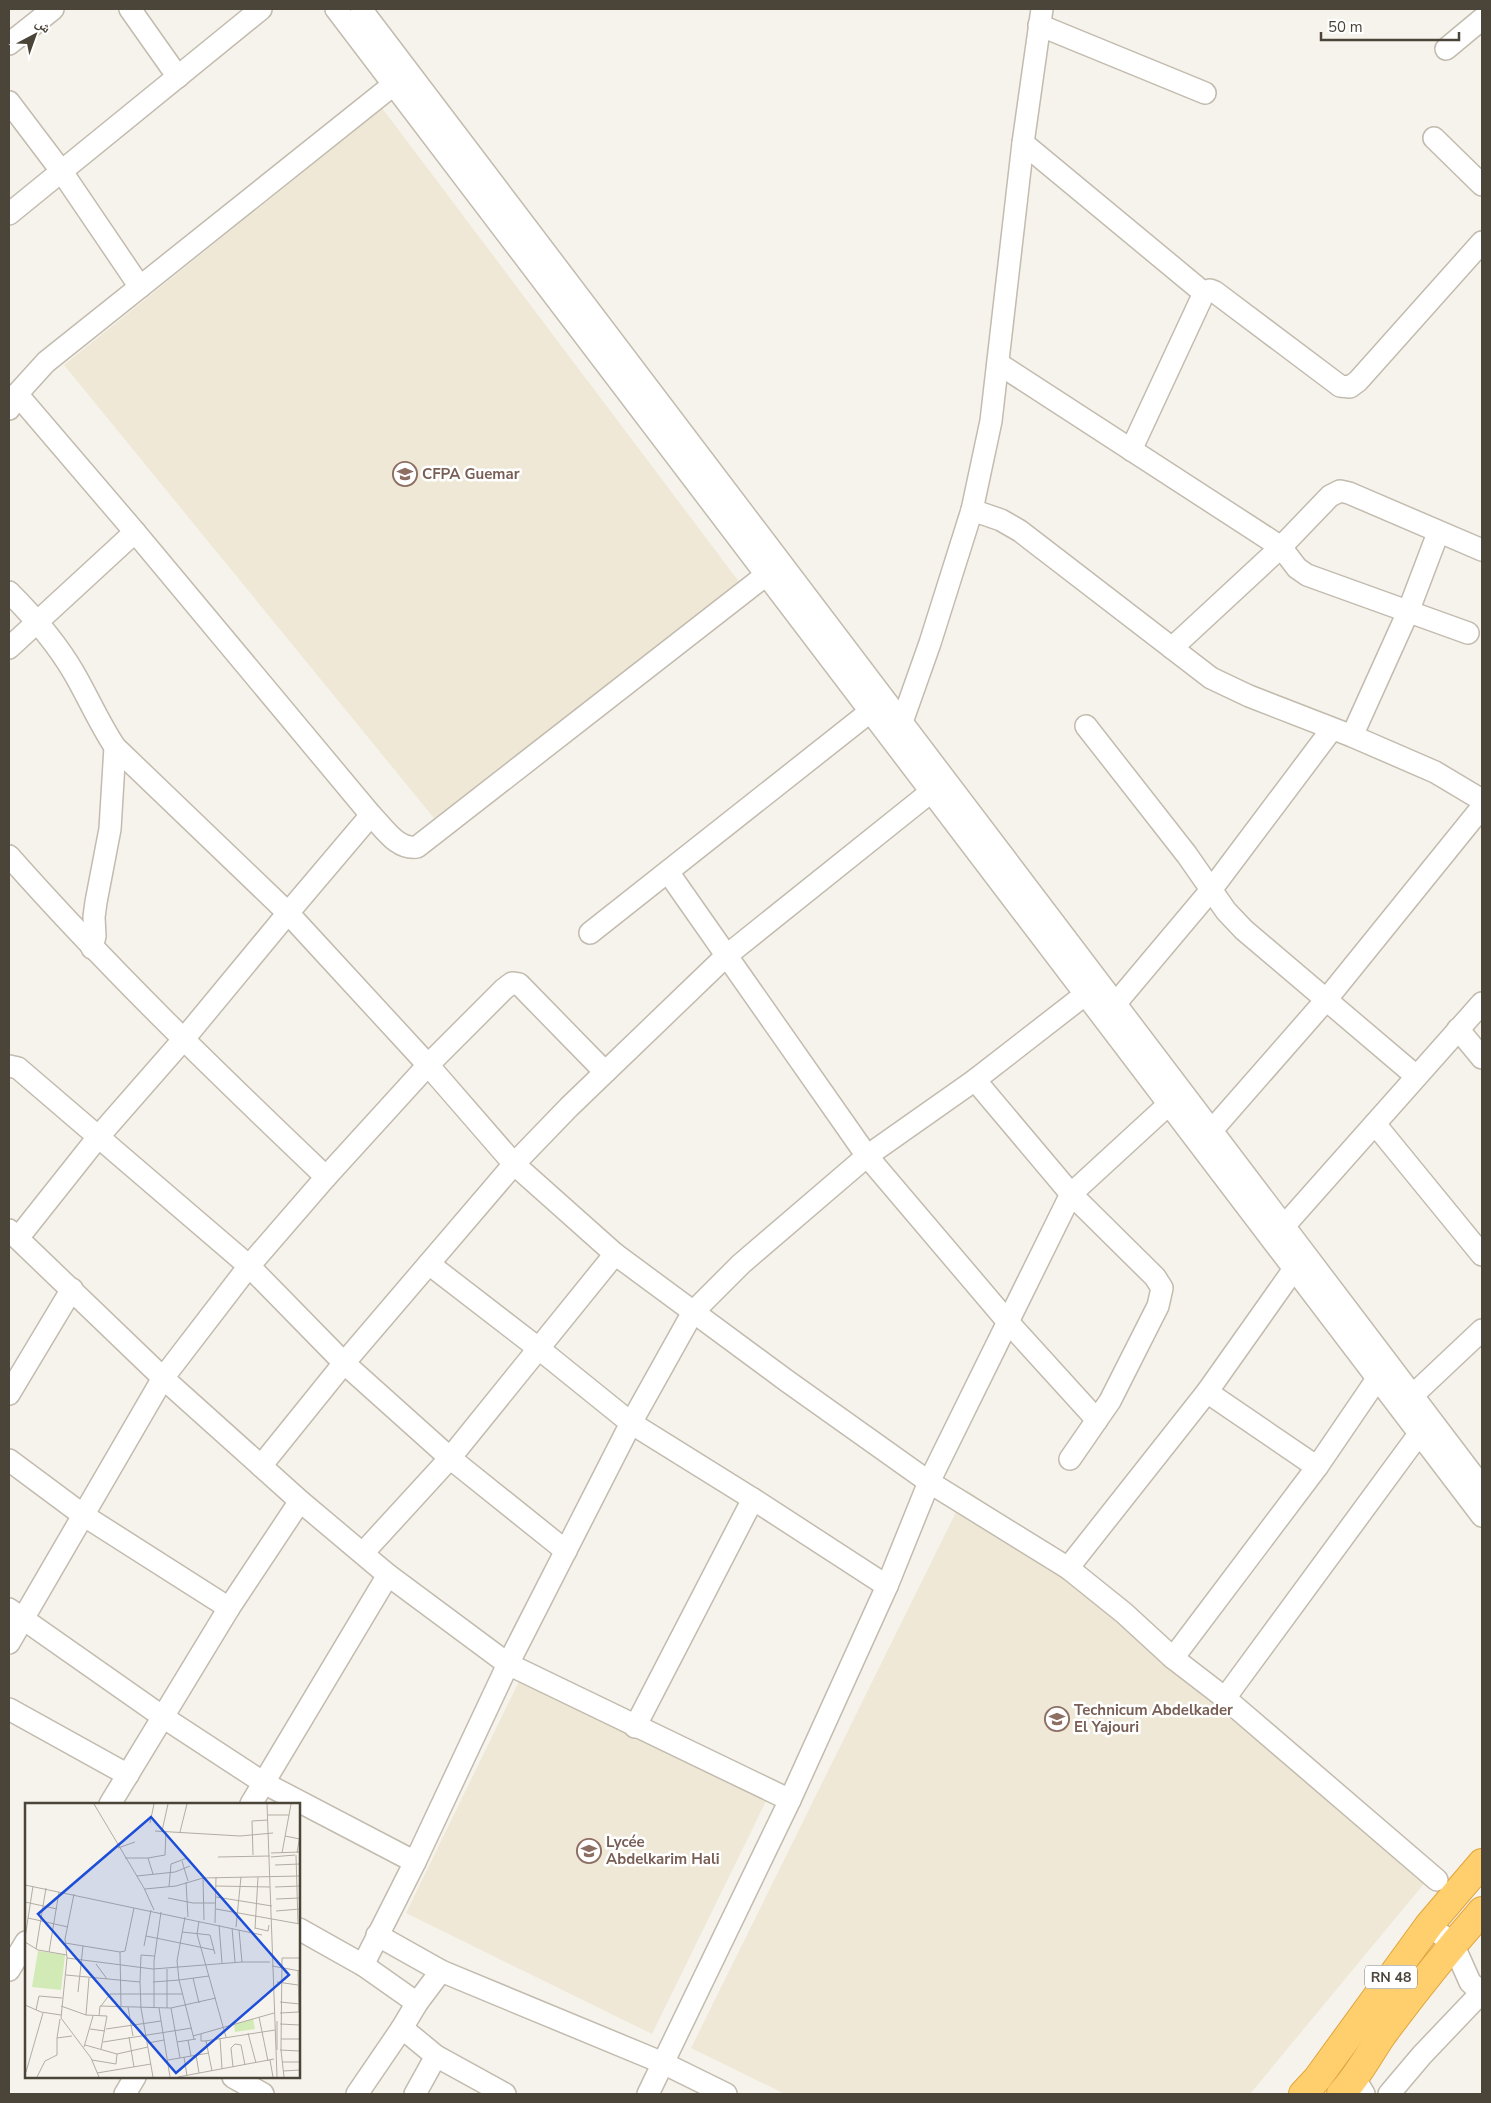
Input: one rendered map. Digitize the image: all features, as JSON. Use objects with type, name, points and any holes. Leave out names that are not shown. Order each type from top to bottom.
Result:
[{"type":"highway","name":"RN 48","points":[[1303,2094],[1317,2079],[1429,1925],[1482,1863]]},
{"type":"highway","name":"RN 48","points":[[1353,2089],[1382,2035],[1453,1944],[1482,1911]]},
{"type":"street","points":[[9,44],[52,9]]},
{"type":"street","points":[[130,9],[178,77]]},
{"type":"street","points":[[9,214],[261,9]]},
{"type":"street","points":[[336,9],[766,575],[878,706],[902,722],[939,785]]},
{"type":"street","points":[[361,9],[409,71],[878,706],[1093,989],[1169,1104],[1482,1516]]},
{"type":"street","points":[[902,722],[930,642],[972,510],[991,421],[1023,143],[1040,17],[1205,93]]},
{"type":"street","points":[[1446,49],[1482,19]]},
{"type":"street","points":[[409,71],[46,362],[13,402],[135,532],[371,815],[400,845],[408,848],[421,844],[766,575]]},
{"type":"street","points":[[9,102],[62,172],[140,287]]},
{"type":"street","points":[[1434,138],[1482,184]]},
{"type":"street","points":[[1023,143],[1204,293]]},
{"type":"street","points":[[1131,450],[1204,293],[1210,290],[1215,292],[1340,386],[1350,387],[1358,381],[1482,242]]},
{"type":"street","points":[[999,364],[1281,547],[1297,568],[1308,575],[1468,633]]},
{"type":"street","points":[[1172,648],[1281,547],[1330,496],[1340,491],[1349,493],[1438,533],[1482,550]]},
{"type":"street","points":[[972,510],[1001,520],[1020,531],[1205,674],[1229,688],[1352,736],[1435,772],[1482,800]]},
{"type":"street","points":[[9,648],[135,532]]},
{"type":"street","points":[[1352,736],[1408,612],[1438,533]]},
{"type":"street","points":[[9,592],[38,621],[75,674],[102,729],[115,747],[288,913],[428,1065],[514,1164],[614,1254],[693,1312],[929,1482],[1068,1568],[1124,1613],[1173,1658],[1225,1698],[1437,1880]]},
{"type":"street","points":[[590,933],[878,706]]},
{"type":"street","points":[[1086,726],[1188,855],[1211,890],[1244,930],[1416,1076]]},
{"type":"street","points":[[1116,1003],[1211,890],[1332,729]]},
{"type":"street","points":[[92,948],[95,936],[94,917],[96,902],[110,829],[115,747]]},
{"type":"street","points":[[261,1466],[344,1363],[514,1164],[605,1072],[726,956],[939,785]]},
{"type":"street","points":[[1213,1129],[1326,1000],[1482,807]]},
{"type":"street","points":[[371,815],[183,1040],[13,1234],[163,1378],[300,1501],[388,1575],[508,1664],[635,1727],[790,1800]]},
{"type":"street","points":[[9,856],[92,948],[183,1040],[326,1177]]},
{"type":"street","points":[[668,872],[867,1156],[1008,1322],[1097,1420]]},
{"type":"street","points":[[9,1644],[16,1615],[82,1514],[163,1378],[249,1266],[326,1177],[428,1065],[512,983],[519,984],[526,990],[605,1072]]},
{"type":"street","points":[[1093,989],[1116,1003],[1482,1487]]},
{"type":"street","points":[[363,1965],[415,1862],[508,1664],[631,1423],[693,1312],[741,1264],[867,1156],[975,1080],[1093,989]]},
{"type":"street","points":[[1285,1225],[1482,1002]]},
{"type":"street","points":[[1458,1029],[1482,1058]]},
{"type":"street","points":[[9,1066],[18,1068],[249,1266],[344,1363],[450,1458],[566,1551]]},
{"type":"street","points":[[975,1080],[1072,1194],[1155,1277],[1162,1288],[1158,1306],[1110,1401],[1070,1459]]},
{"type":"street","points":[[648,2094],[790,1800],[886,1586],[929,1482],[1072,1194],[1169,1104]]},
{"type":"street","points":[[1375,1124],[1482,1255]]},
{"type":"street","points":[[363,1553],[450,1458],[614,1254]]},
{"type":"street","points":[[429,1264],[631,1423],[753,1499],[886,1586]]},
{"type":"street","points":[[1068,1568],[1206,1392],[1294,1269]]},
{"type":"street","points":[[9,1394],[72,1289]]},
{"type":"street","points":[[1413,1395],[1482,1330]]},
{"type":"street","points":[[1173,1658],[1316,1467],[1377,1378]]},
{"type":"street","points":[[1206,1392],[1316,1467]]},
{"type":"street","points":[[1225,1698],[1420,1434]]},
{"type":"street","points":[[9,1460],[82,1514],[229,1608]]},
{"type":"street","points":[[635,1727],[753,1499]]},
{"type":"street","points":[[111,1803],[229,1608],[300,1501]]},
{"type":"street","points":[[252,1803],[388,1575]]},
{"type":"street","points":[[16,1615],[163,1717],[264,1783],[415,1862]]},
{"type":"street","points":[[9,1709],[128,1774]]},
{"type":"street","points":[[1389,2094],[1422,2055],[1482,1993],[1470,1982],[1453,1944],[1429,1925]]},
{"type":"street","points":[[300,1933],[363,1965],[417,2003]]},
{"type":"street","points":[[377,1935],[441,1971],[663,2063],[726,2094]]},
{"type":"street","points":[[9,1970],[25,1948]]},
{"type":"street","points":[[357,2094],[417,2003],[441,1971]]},
{"type":"street","points":[[402,2028],[436,2056],[505,2094]]},
{"type":"street","points":[[415,2094],[436,2056]]},
{"type":"street","points":[[125,2094],[135,2078]]},
{"type":"street","points":[[235,2078],[263,2094]]},
{"type":"shaded area","name":"CFPA Guemar","points":[[382,108],[740,583],[438,823],[64,365]]},
{"type":"shaded area","name":"Technicum Abdelkader El Yajouri","points":[[967,1490],[1082,1570],[1437,1868],[1250,2094],[785,2094],[691,2048]]},
{"type":"shaded area","name":"Lycée Abdelkarim Hali","points":[[526,1667],[772,1789],[652,2034],[406,1913]]},
{"type":"place","name":"CFPA Guemar","points":[[405,474]]},
{"type":"place","name":"Technicum Abdelkader El Yajouri","points":[[1057,1719]]},
{"type":"place","name":"Lycée Abdelkarim Hali","points":[[589,1851]]}]
